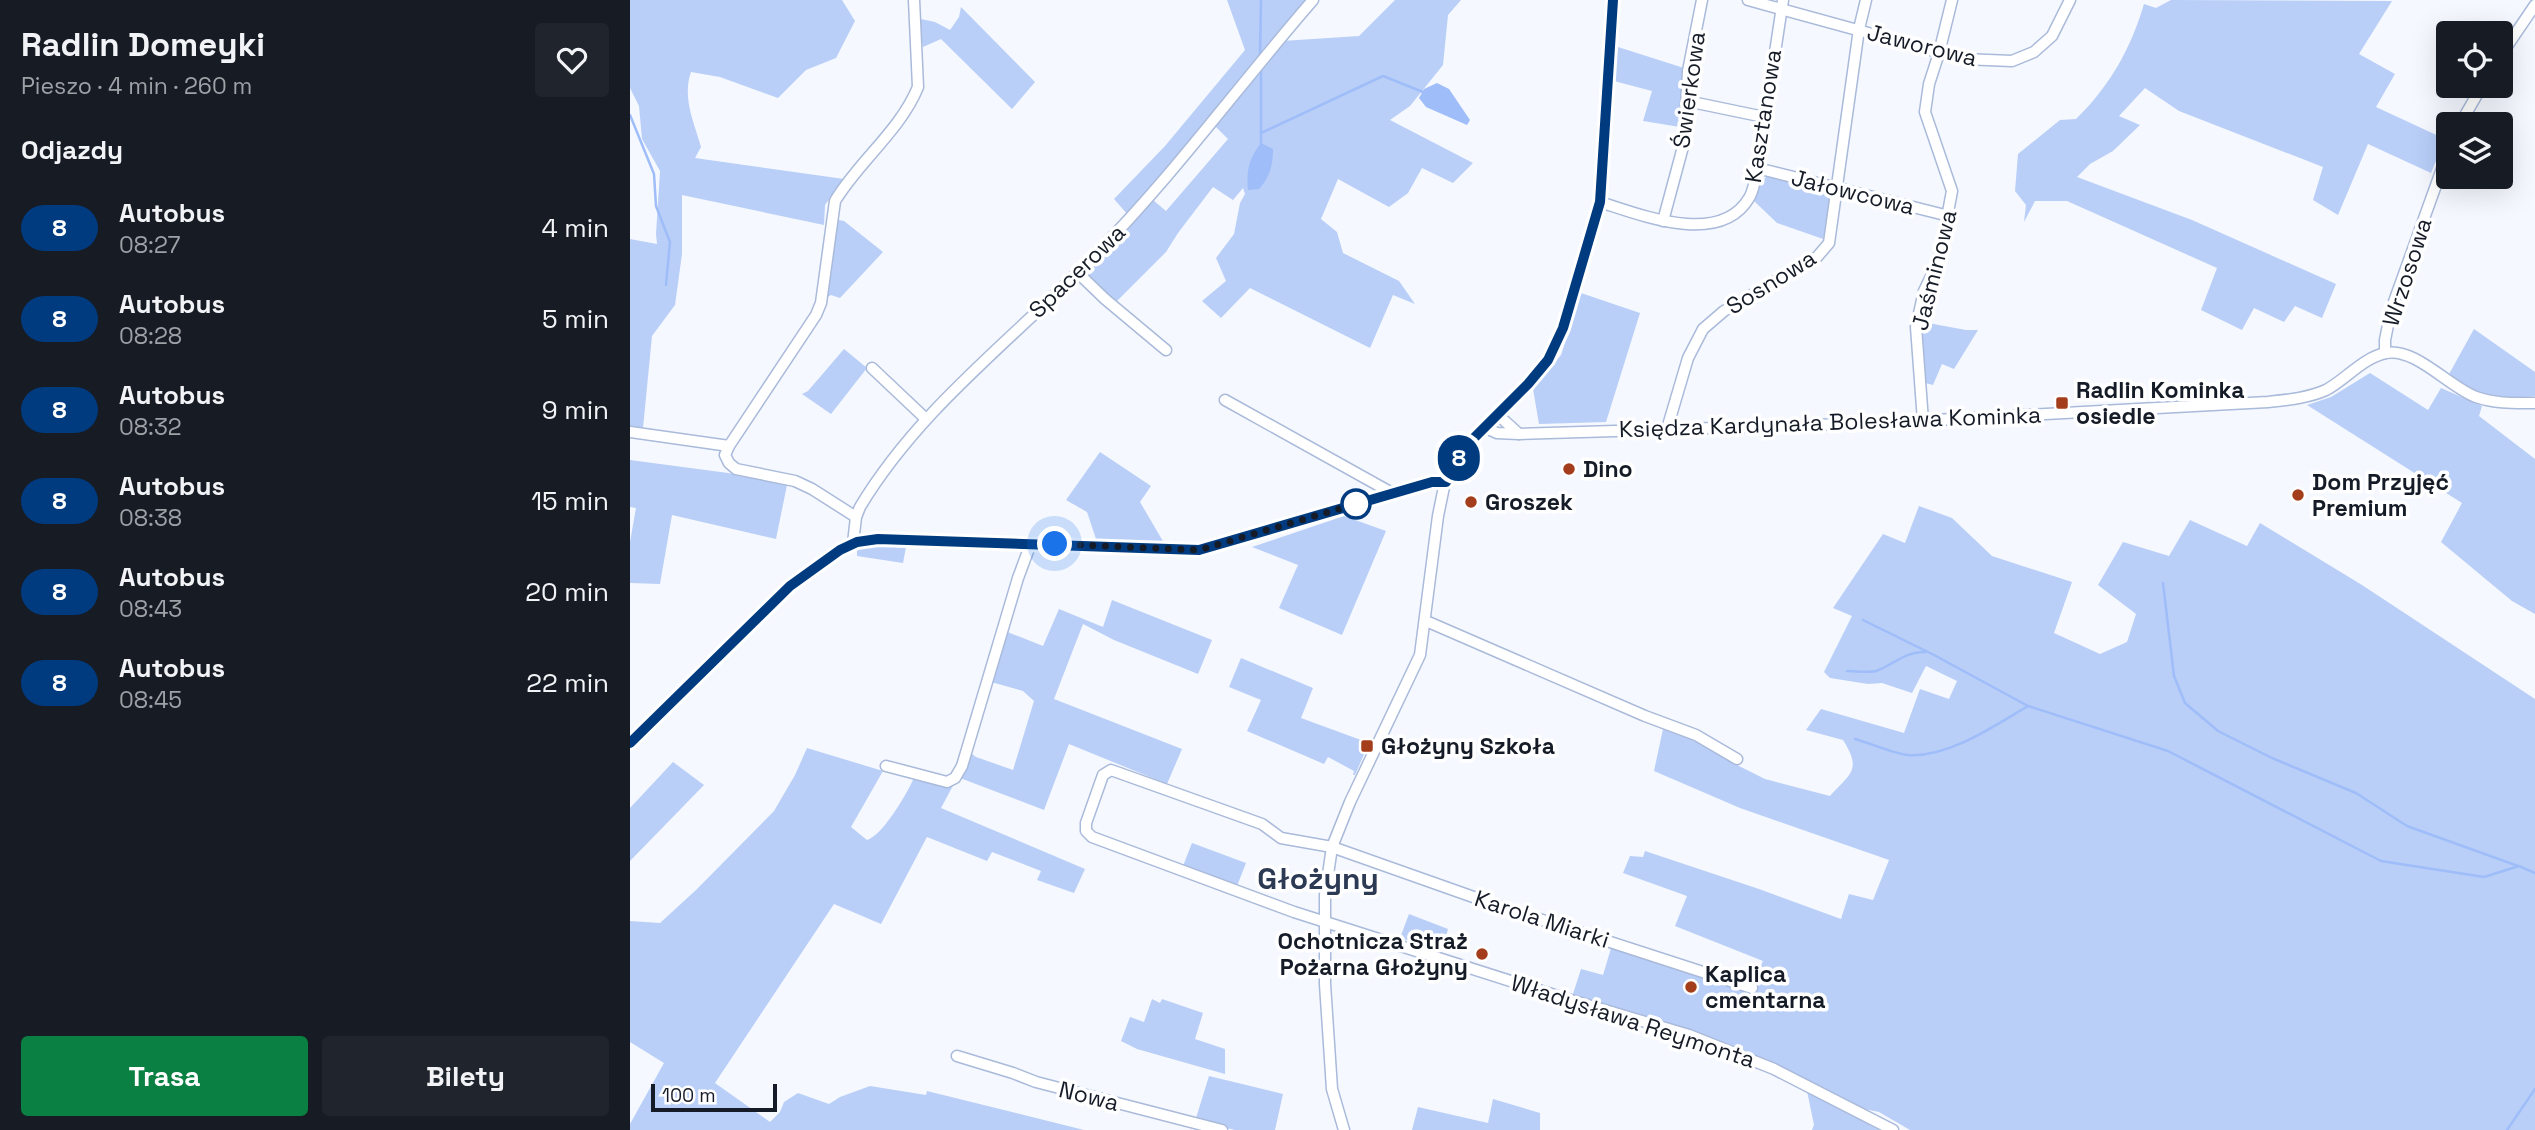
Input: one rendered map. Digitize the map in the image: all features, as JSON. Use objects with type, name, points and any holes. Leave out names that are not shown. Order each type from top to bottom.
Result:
[{"type":"street","points":[[856,517],[812,488],[795,481],[736,469],[725,455],[816,316],[821,303],[835,201],[914,97],[918,77],[914,0]]},
{"type":"street","name":"Spacerowa","points":[[853,543],[856,517],[869,492],[907,441],[976,367],[1078,273],[1167,178],[1313,0]]},
{"type":"street","points":[[1343,1130],[1332,1089],[1324,922],[1326,883],[1332,847],[1350,802],[1420,655],[1438,516],[1446,482],[1465,448],[1548,360],[1556,346],[1584,262],[1600,202],[1613,0]]},
{"type":"street","name":"Świerkowa","points":[[1664,221],[1684,143],[1688,71],[1702,0]]},
{"type":"street","name":"Jaworowa","points":[[1748,0],[1781,5],[1964,60],[2012,61],[2034,52],[2052,37],[2070,0]]},
{"type":"street","name":"Sosnowa","points":[[1667,429],[1688,358],[1703,329],[1724,311],[1817,257],[1829,243],[1859,29],[1866,0]]},
{"type":"street","name":"Jaśminowa","points":[[1923,421],[1916,327],[1924,291],[1938,260],[1952,191],[1925,113],[1929,85],[1952,0]]},
{"type":"street","name":"Kasztanowa","points":[[1600,202],[1664,221],[1696,225],[1721,220],[1737,212],[1750,197],[1781,5]]},
{"type":"street","points":[[2513,37],[2535,5]]},
{"type":"street","points":[[1687,101],[1764,117]]},
{"type":"street","name":"Jałowcowa","points":[[1756,168],[1949,216]]},
{"type":"street","name":"Wrzosowa","points":[[2385,353],[2391,310],[2436,185]]},
{"type":"street","points":[[1078,273],[1166,350]]},
{"type":"street","points":[[2385,353],[2402,354],[2417,360],[2458,389],[2477,397],[2501,403],[2535,404]]},
{"type":"street","name":"Księdza Kardynała Bolesława Kominka","points":[[1484,427],[1497,433],[1519,433],[1923,421],[2288,400],[2324,391],[2385,353]]},
{"type":"street","points":[[872,368],[926,419]]},
{"type":"street","points":[[1224,400],[1392,493]]},
{"type":"street","points":[[1497,414],[1519,433]]},
{"type":"street","points":[[630,432],[729,446]]},
{"type":"street","points":[[630,743],[790,586],[853,543],[878,539],[1199,550],[1392,493],[1432,482],[1446,482]]},
{"type":"street","points":[[886,766],[947,782],[955,778],[962,766],[1031,543]]},
{"type":"street","points":[[1426,621],[1645,716],[1696,735],[1737,759]]},
{"type":"street","name":"Karola Miarki","points":[[1324,922],[1221,887],[1092,837],[1086,831],[1086,823],[1103,775],[1111,770],[1262,824],[1281,838],[1332,847],[1496,905],[1752,988]]},
{"type":"street","name":"Władysława Reymonta","points":[[1324,922],[1689,1035],[1774,1069],[1894,1130]]},
{"type":"street","name":"Nowa","points":[[957,1056],[1036,1082],[1222,1130]]},
{"type":"shaded area","points":[[630,0],[842,0],[855,21],[836,58],[806,70],[778,98],[720,77],[691,72],[688,101],[701,147],[695,158],[844,179],[825,205],[824,225],[682,195],[682,254],[675,305],[652,336],[643,428],[630,426],[630,239],[657,244],[660,171],[642,139],[639,106],[630,88]]},
{"type":"shaded area","points":[[1227,0],[1308,0],[1128,215],[1114,199],[1165,146],[1245,50]]},
{"type":"shaded area","points":[[1395,0],[1461,0],[1448,15],[1443,65],[1410,106],[1390,120],[1473,163],[1453,183],[1422,168],[1408,193],[1389,207],[1338,179],[1321,219],[1337,232],[1343,253],[1399,281],[1415,304],[1393,295],[1370,348],[1250,288],[1221,318],[1202,301],[1226,281],[1216,258],[1234,234],[1240,203],[1245,194],[1243,188],[1233,200],[1213,187],[1166,252],[1115,303],[1085,274],[1153,200],[1166,211],[1228,139],[1215,126],[1282,41],[1359,36]]},
{"type":"shaded area","points":[[2171,0],[2392,1],[2359,54],[2395,74],[2376,107],[2436,135],[2436,161],[2431,173],[2368,144],[2338,215],[2313,200],[2323,167],[2179,111],[2145,88],[2119,116],[2140,125],[2113,151],[2090,164],[2077,177],[2192,220],[2336,284],[2322,318],[2295,306],[2284,322],[2254,308],[2242,330],[2201,310],[2217,268],[2067,201],[2035,201],[2024,222],[2026,205],[2015,191],[2018,154],[2060,120],[2076,119],[2118,66],[2133,36],[2144,4],[2156,8]]},
{"type":"shaded area","points":[[961,7],[1035,82],[1012,109],[941,39],[923,47],[921,19],[935,22],[950,30],[959,17]]},
{"type":"shaded area","points":[[1618,47],[1684,68],[1680,127],[1643,121],[1652,91],[1614,81]]},
{"type":"shaded area","points":[[1437,83],[1449,89],[1470,120],[1467,125],[1426,107],[1419,98],[1424,89]]},
{"type":"shaded area","points":[[1261,143],[1273,149],[1270,170],[1259,189],[1248,190],[1249,165]]},
{"type":"shaded area","points":[[1768,176],[1826,189],[1830,194],[1831,206],[1823,239],[1777,223],[1753,200],[1758,182]]},
{"type":"shaded area","points":[[834,219],[844,221],[883,252],[840,298],[831,295],[826,298]]},
{"type":"shaded area","points":[[1581,293],[1640,313],[1606,422],[1539,424],[1533,389],[1561,355]]},
{"type":"shaded area","points":[[1923,324],[1978,330],[1954,369],[1942,364],[1933,385],[1925,383],[1921,335]]},
{"type":"shaded area","points":[[2474,329],[2535,372],[2535,396],[2509,398],[2480,393],[2448,376]]},
{"type":"shaded area","points":[[844,349],[867,368],[831,414],[802,394],[808,391]]},
{"type":"shaded area","points":[[2370,373],[2428,410],[2441,388],[2482,406],[2479,416],[2535,459],[2535,614],[2512,601],[2441,542],[2462,503],[2307,405],[2331,397]]},
{"type":"shaded area","points":[[1100,452],[1151,486],[1140,502],[1164,543],[1096,539],[1087,512],[1066,500]]},
{"type":"shaded area","points":[[630,460],[728,473],[787,485],[776,539],[672,515],[660,584],[630,583],[630,542],[636,508],[630,507]]},
{"type":"shaded area","points":[[1919,506],[1952,518],[1992,556],[2072,582],[2054,633],[2100,654],[2127,642],[2136,614],[2098,585],[2123,542],[2169,556],[2190,520],[2247,546],[2260,523],[2362,585],[2535,699],[2535,1130],[1910,1130],[1879,1112],[1864,1109],[1791,1072],[1692,1032],[1572,997],[1581,969],[1603,975],[1612,945],[1753,985],[1763,961],[1675,926],[1687,896],[1623,873],[1630,856],[1643,857],[1645,851],[1841,919],[1849,894],[1873,900],[1889,860],[1740,808],[1654,771],[1663,729],[1700,741],[1765,779],[1830,796],[1852,771],[1853,765],[1843,740],[1806,730],[1821,709],[1904,733],[1920,689],[1949,699],[1957,681],[1926,666],[1912,693],[1882,683],[1868,684],[1830,678],[1824,672],[1852,616],[1833,608],[1883,534],[1905,543]]},
{"type":"shaded area","points":[[1344,516],[1386,531],[1342,635],[1279,608],[1298,565],[1252,547]]},
{"type":"shaded area","points":[[869,546],[906,547],[903,563],[857,556],[857,550]]},
{"type":"shaded area","points":[[1112,600],[1212,640],[1198,674],[1114,640],[1083,624],[1054,699],[1182,749],[1167,784],[1069,744],[1044,810],[960,778],[973,745],[972,754],[976,757],[1013,770],[1034,701],[1023,691],[991,682],[1005,631],[1043,646],[1059,609],[1103,627]]},
{"type":"shaded area","points":[[1241,658],[1313,688],[1301,718],[1369,743],[1355,775],[1354,771],[1328,757],[1324,764],[1247,731],[1261,700],[1229,687]]},
{"type":"shaded area","points":[[807,748],[883,771],[851,827],[867,840],[887,823],[913,780],[955,782],[941,808],[1085,869],[1074,893],[1037,880],[1041,871],[992,852],[987,861],[927,837],[881,924],[834,904],[715,1083],[770,1122],[780,1112],[784,1102],[798,1093],[829,1104],[870,1086],[926,1095],[927,1091],[1084,1130],[630,1130],[630,1124],[664,1063],[630,1042],[630,921],[660,923],[696,890],[774,811]]},
{"type":"shaded area","points":[[673,762],[704,785],[630,861],[630,808]]},
{"type":"shaded area","points":[[1192,843],[1246,863],[1237,886],[1183,866]]},
{"type":"shaded area","points":[[1409,914],[1448,929],[1442,950],[1400,938]]},
{"type":"shaded area","points":[[1152,999],[1160,1003],[1162,999],[1203,1013],[1195,1039],[1225,1049],[1225,1074],[1137,1049],[1121,1041],[1130,1017],[1144,1022]]},
{"type":"shaded area","points":[[1209,1076],[1283,1094],[1275,1130],[1235,1130],[1196,1118]]},
{"type":"shaded area","points":[[1807,1091],[1879,1130],[1812,1130],[1814,1125]]},
{"type":"shaded area","points":[[1493,1099],[1540,1113],[1540,1130],[1412,1130],[1418,1107],[1488,1123]]},
{"type":"waterway","points":[[1260,56],[1261,0]]},
{"type":"waterway","points":[[1261,69],[1261,143]]},
{"type":"waterway","points":[[1261,133],[1383,76],[1423,92]]},
{"type":"waterway","points":[[630,115],[654,174],[656,206],[670,242],[666,285]]},
{"type":"waterway","points":[[2163,583],[2174,676],[2185,703],[2218,731],[2272,758],[2356,793],[2407,826],[2518,866]]},
{"type":"waterway","points":[[1863,620],[2028,706],[2168,751],[2381,861],[2484,877],[2519,866],[2535,873]]},
{"type":"waterway","points":[[1847,671],[1876,671],[1906,656],[1925,652]]},
{"type":"waterway","points":[[1855,739],[1889,751],[1923,755],[1955,746],[2028,706]]},
{"type":"waterway","points":[[2507,1130],[2535,1089]]},
{"type":"bus line","name":"8","points":[[630,743],[790,586],[853,543],[878,539],[1199,550],[1392,493],[1432,482],[1446,482],[1465,448],[1548,360],[1563,328],[1600,202],[1613,0]]},
{"type":"place","name":"Radlin Kominka osiedle","points":[[2062,403]]},
{"type":"place","name":"Dino","points":[[1569,469]]},
{"type":"place","name":"Dom Przyjęć Premium","points":[[2298,495]]},
{"type":"place","name":"Groszek","points":[[1471,502]]},
{"type":"place","name":"Głożyny Szkoła","points":[[1367,746]]},
{"type":"place","name":"Ochotnicza Straż Pożarna Głożyny","points":[[1482,954]]},
{"type":"place","name":"Kaplica cmentarna","points":[[1691,987]]},
{"type":"district","name":"Głożyny","points":[[1318,879]]},
{"type":"route","points":[[1055,544],[1199,550],[1366,501],[1356,504]]}]
